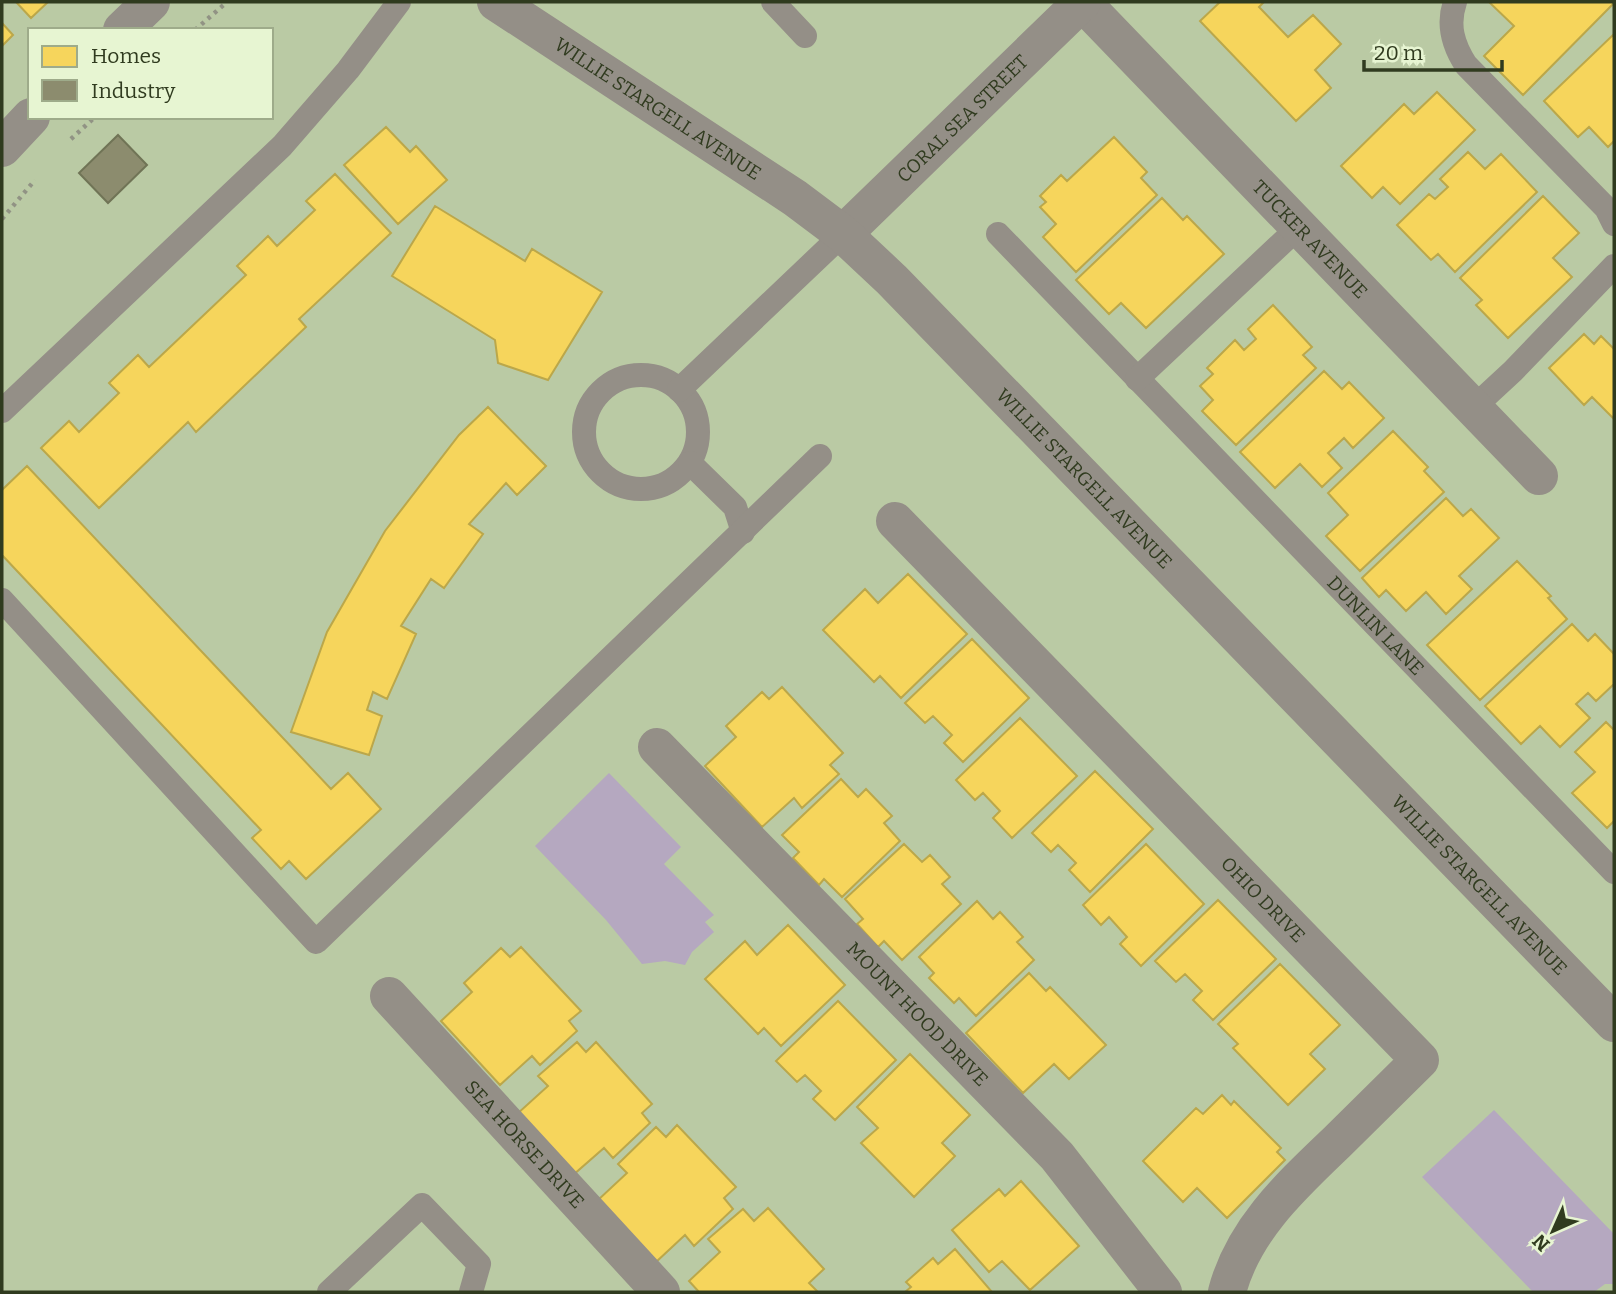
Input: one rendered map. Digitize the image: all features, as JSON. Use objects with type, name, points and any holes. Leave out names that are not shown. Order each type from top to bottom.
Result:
[{"type":"street","points":[[124,28],[151,2]]},
{"type":"street","name":"WILLIE STARGELL AVENUE","points":[[496,2],[795,198],[843,234],[902,289],[1614,1023]]},
{"type":"street","name":"CORAL SEA STREET","points":[[843,234],[1082,2]]},
{"type":"street","name":"TUCKER AVENUE","points":[[1082,2],[1539,477]]},
{"type":"street","points":[[2,148],[29,119]]},
{"type":"street","name":"OHIO DRIVE","points":[[895,521],[1420,1060],[1270,1211],[1247,1242],[1231,1276],[1227,1292]]},
{"type":"street","name":"MOUNT HOOD DRIVE","points":[[657,747],[1057,1156],[1163,1292]]},
{"type":"street","name":"SEA HORSE DRIVE","points":[[388,996],[661,1292]]},
{"type":"lane","points":[[2,411],[282,146],[348,69],[399,2]]},
{"type":"lane","points":[[773,2],[805,36]]},
{"type":"lane","points":[[1455,2],[1450,20],[1452,34],[1455,49],[1466,65],[1606,208],[1614,225]]},
{"type":"lane","points":[[1138,379],[1300,226]]},
{"type":"lane","points":[[679,390],[843,234]]},
{"type":"lane","name":"DUNLIN LANE","points":[[998,234],[1614,872]]},
{"type":"lane","points":[[1473,408],[1513,371],[1614,266]]},
{"type":"lane","points":[[643,375],[663,379],[679,390],[690,401],[699,432],[690,463],[676,478],[659,486],[639,489],[620,485],[603,475],[591,459],[585,440],[585,420],[593,402],[606,387],[624,377],[643,375]]},
{"type":"lane","points":[[2,600],[316,942],[820,456]]},
{"type":"lane","points":[[690,463],[735,507],[743,532]]},
{"type":"lane","points":[[329,1292],[422,1205],[479,1264],[471,1292]]},
{"type":"path","points":[[197,28],[227,2]]},
{"type":"shaded area","points":[[609,773],[681,847],[664,864],[714,915],[705,922],[714,932],[692,952],[685,965],[665,961],[642,964],[606,920],[535,846]]},
{"type":"shaded area","points":[[1494,1110],[1614,1234],[1614,1284],[1605,1284],[1594,1292],[1533,1292],[1422,1177]]},
{"type":"building: Homes","points":[[16,2],[48,2],[31,18]]},
{"type":"building: Homes","points":[[1220,2],[1264,2],[1259,7],[1288,37],[1313,15],[1341,44],[1315,70],[1331,88],[1296,121],[1200,21]]},
{"type":"building: Homes","points":[[1489,2],[1614,3],[1523,95],[1484,56],[1514,26]]},
{"type":"building: Homes","points":[[2,23],[13,35],[2,46]]},
{"type":"building: Homes","points":[[1614,34],[1614,141],[1608,147],[1589,127],[1578,137],[1544,101]]},
{"type":"building: Homes","points":[[1437,92],[1475,130],[1400,204],[1383,187],[1372,198],[1341,166],[1404,104],[1414,114]]},
{"type":"building: Homes","points":[[386,127],[410,152],[416,146],[447,180],[398,224],[344,165]]},
{"type":"building: Homes","points":[[1114,137],[1147,172],[1141,178],[1157,195],[1076,272],[1043,237],[1056,224],[1040,207],[1046,202],[1040,196],[1061,175],[1067,181]]},
{"type":"building: Homes","points":[[1468,152],[1485,169],[1501,154],[1537,192],[1455,272],[1438,254],[1431,260],[1397,225],[1429,194],[1435,199],[1448,187],[1440,179]]},
{"type":"building: Homes","points":[[335,174],[391,233],[299,319],[306,327],[196,432],[188,422],[99,508],[41,448],[69,421],[79,432],[119,393],[109,383],[138,355],[149,367],[246,275],[237,266],[268,236],[277,246],[315,210],[306,201]]},
{"type":"building: Homes","points":[[1543,196],[1579,233],[1553,258],[1572,277],[1508,338],[1476,305],[1482,300],[1460,278]]},
{"type":"building: Homes","points":[[1162,198],[1183,220],[1187,216],[1224,254],[1146,328],[1121,303],[1109,314],[1076,280]]},
{"type":"building: Homes","points":[[435,206],[525,261],[532,249],[602,292],[548,380],[498,363],[495,340],[392,276]]},
{"type":"building: Homes","points":[[1273,305],[1312,347],[1303,355],[1316,368],[1236,445],[1202,411],[1213,400],[1200,386],[1213,374],[1207,368],[1235,340],[1244,350],[1256,339],[1248,329]]},
{"type":"building: Homes","points":[[1584,334],[1594,344],[1601,336],[1614,349],[1614,419],[1592,397],[1584,405],[1549,368]]},
{"type":"building: Homes","points":[[1324,371],[1342,389],[1349,382],[1384,418],[1353,448],[1344,438],[1328,453],[1342,468],[1322,487],[1300,464],[1275,488],[1240,452]]},
{"type":"building: Homes","points":[[488,407],[546,466],[517,495],[506,483],[469,524],[483,534],[444,588],[431,579],[401,626],[416,634],[387,699],[373,692],[367,710],[382,716],[369,755],[291,732],[327,632],[385,531],[459,435]]},
{"type":"building: Homes","points":[[1393,431],[1428,467],[1424,471],[1444,492],[1360,571],[1326,536],[1348,515],[1328,493]]},
{"type":"building: Homes","points":[[27,466],[331,789],[348,773],[381,809],[306,879],[289,861],[281,869],[252,838],[261,830],[2,555],[2,490]]},
{"type":"building: Homes","points":[[1446,498],[1463,516],[1471,509],[1499,538],[1459,576],[1472,589],[1446,614],[1426,592],[1406,611],[1386,590],[1379,597],[1362,578]]},
{"type":"building: Homes","points":[[1517,561],[1551,596],[1548,598],[1567,619],[1480,700],[1427,645]]},
{"type":"building: Homes","points":[[908,574],[967,634],[901,698],[880,676],[874,682],[823,630],[865,589],[878,603]]},
{"type":"building: Homes","points":[[1572,624],[1588,641],[1595,634],[1614,654],[1614,684],[1596,701],[1588,693],[1576,704],[1590,718],[1560,747],[1540,726],[1521,744],[1485,706]]},
{"type":"building: Homes","points":[[972,639],[1029,698],[963,762],[944,743],[952,735],[933,716],[925,723],[905,703]]},
{"type":"building: Homes","points":[[782,687],[843,753],[830,765],[839,774],[802,808],[794,798],[762,827],[705,766],[736,737],[726,726],[762,692],[769,699]]},
{"type":"building: Homes","points":[[1020,718],[1077,776],[1012,838],[993,818],[1000,811],[983,793],[975,800],[956,780]]},
{"type":"building: Homes","points":[[1606,722],[1614,730],[1614,821],[1607,828],[1572,793],[1595,772],[1575,752]]},
{"type":"building: Homes","points":[[1095,771],[1153,829],[1090,892],[1069,870],[1076,863],[1058,845],[1051,852],[1032,833]]},
{"type":"building: Homes","points":[[841,779],[858,797],[866,789],[892,816],[884,823],[900,841],[842,897],[824,879],[819,885],[793,858],[799,852],[782,835]]},
{"type":"building: Homes","points":[[904,844],[922,862],[930,855],[950,877],[942,884],[961,904],[902,960],[884,941],[878,947],[857,924],[863,919],[845,899]]},
{"type":"building: Homes","points":[[1146,844],[1204,904],[1141,966],[1120,944],[1127,937],[1109,917],[1101,925],[1083,905]]},
{"type":"building: Homes","points":[[1218,900],[1276,959],[1213,1020],[1193,1000],[1202,991],[1185,974],[1176,982],[1155,961]]},
{"type":"building: Homes","points":[[977,901],[993,919],[1000,912],[1023,937],[1017,942],[1034,960],[976,1016],[959,998],[954,1003],[929,978],[934,973],[919,957]]},
{"type":"building: Homes","points":[[788,925],[845,985],[781,1046],[764,1028],[758,1034],[705,979],[745,941],[757,955]]},
{"type":"building: Homes","points":[[521,947],[581,1011],[569,1021],[577,1031],[540,1065],[532,1056],[500,1085],[441,1021],[472,992],[464,983],[501,948],[510,957]]},
{"type":"building: Homes","points":[[1280,964],[1340,1025],[1310,1054],[1325,1069],[1288,1105],[1233,1048],[1238,1044],[1218,1024]]},
{"type":"building: Homes","points":[[1029,973],[1046,991],[1050,987],[1106,1045],[1069,1079],[1054,1064],[1023,1093],[966,1033]]},
{"type":"building: Homes","points":[[838,1001],[896,1060],[835,1120],[813,1099],[821,1091],[805,1075],[797,1082],[776,1061]]},
{"type":"building: Homes","points":[[577,1042],[586,1052],[596,1042],[652,1104],[642,1113],[650,1123],[613,1158],[604,1148],[573,1175],[517,1114],[548,1086],[538,1076]]},
{"type":"building: Homes","points":[[910,1054],[970,1115],[942,1143],[955,1156],[914,1197],[861,1143],[878,1128],[857,1107]]},
{"type":"building: Homes","points":[[1222,1095],[1231,1105],[1234,1101],[1281,1148],[1277,1152],[1285,1160],[1227,1218],[1197,1188],[1183,1202],[1143,1161],[1196,1108],[1203,1114]]},
{"type":"building: Homes","points":[[677,1125],[736,1187],[724,1198],[733,1209],[694,1246],[685,1235],[656,1262],[598,1200],[627,1173],[618,1164],[656,1127],[666,1137]]},
{"type":"building: Homes","points":[[1021,1181],[1079,1246],[1030,1290],[1002,1261],[989,1272],[952,1230],[999,1189],[1005,1196]]},
{"type":"building: Homes","points":[[768,1208],[824,1269],[809,1283],[818,1292],[699,1292],[689,1281],[720,1252],[708,1239],[743,1209],[754,1221]]},
{"type":"building: Homes","points":[[955,1249],[992,1292],[905,1292],[911,1287],[906,1282],[933,1258],[938,1264]]},
{"type":"building: Industry","points":[[118,135],[147,165],[108,203],[79,173]]}]
